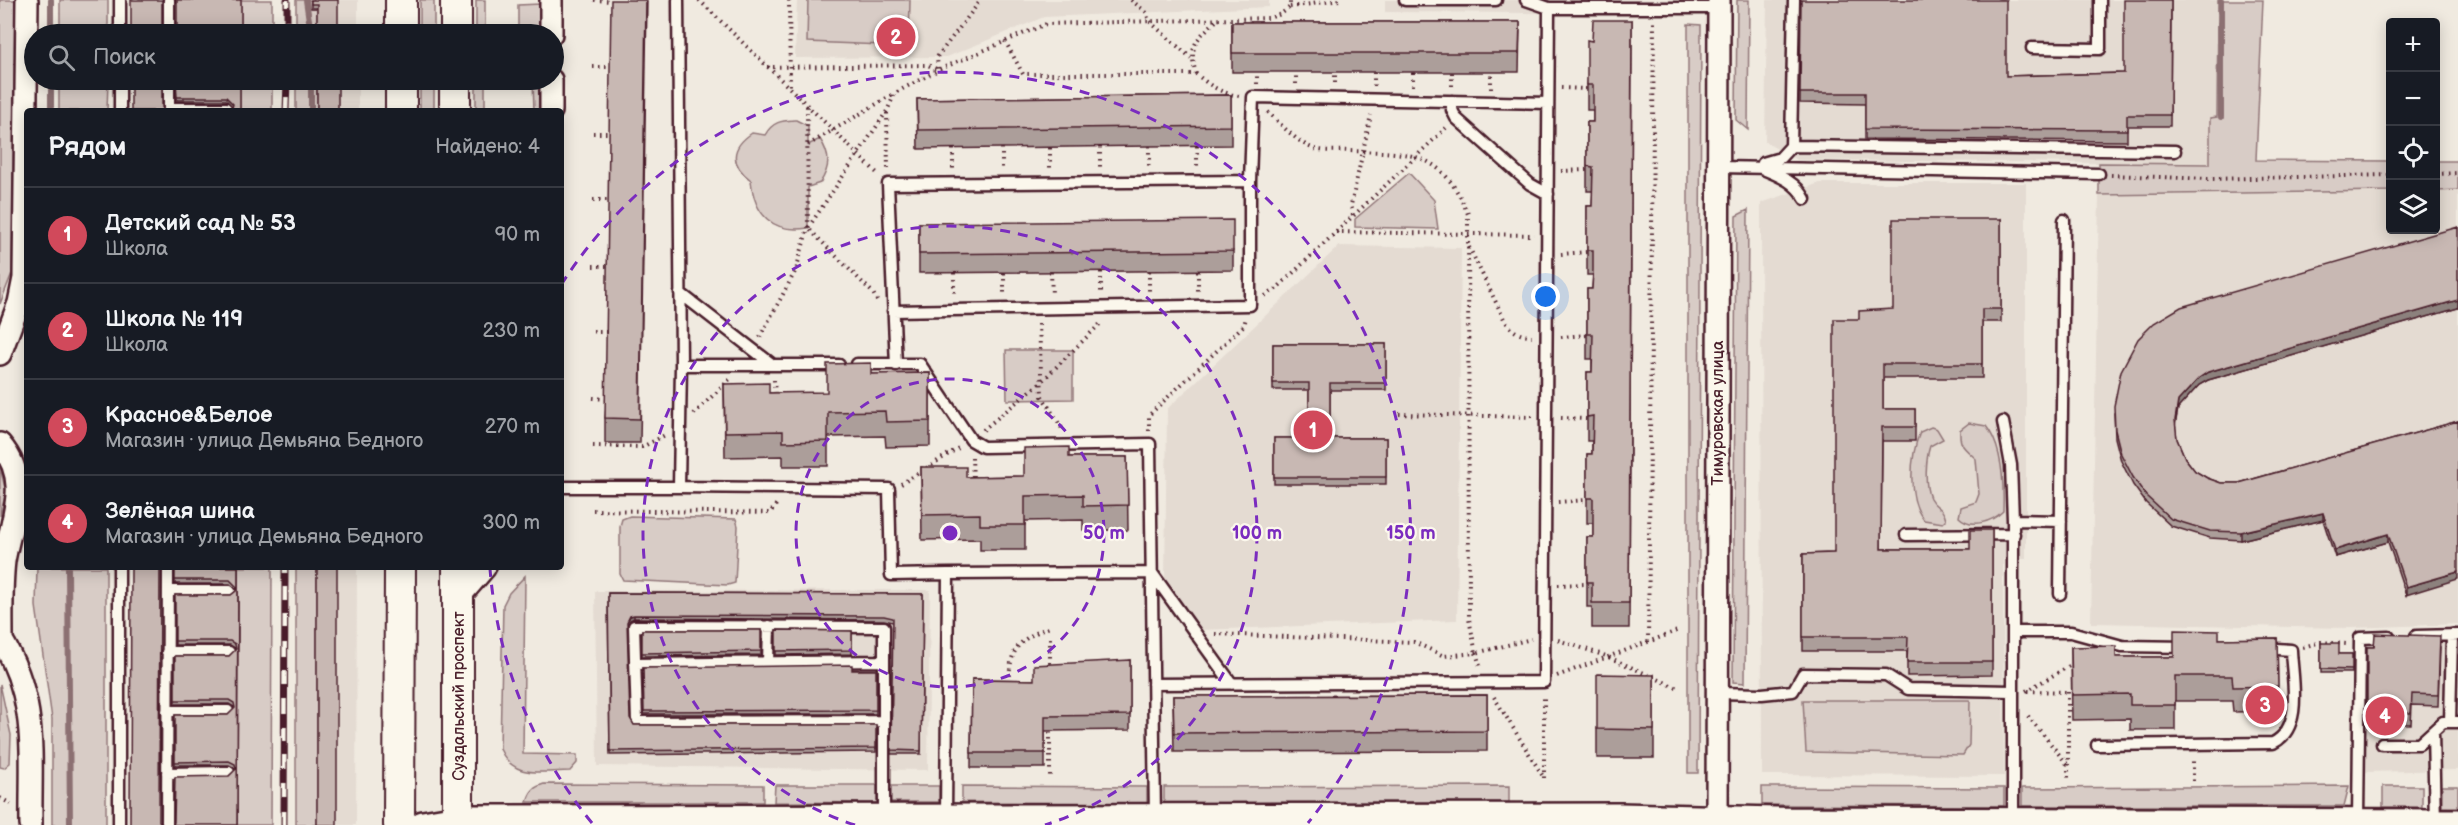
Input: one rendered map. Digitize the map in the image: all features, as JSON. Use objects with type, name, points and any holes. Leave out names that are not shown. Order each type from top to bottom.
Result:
[{"type":"main road","points":[[401,0],[401,24]]},
{"type":"main road","points":[[456,0],[456,24]]},
{"type":"main road","points":[[401,90],[401,108]]},
{"type":"main road","points":[[455,90],[455,108]]},
{"type":"main road","points":[[399,825],[400,570]]},
{"type":"main road","name":"Суздальский проспект","points":[[458,570],[458,822]]},
{"type":"street","points":[[27,0],[27,24]]},
{"type":"street","points":[[551,0],[551,24]]},
{"type":"street","name":"Тимуровская улица","points":[[1717,822],[1719,4]]},
{"type":"street","points":[[26,90],[26,108]]},
{"type":"street","points":[[551,90],[551,108]]},
{"type":"street","points":[[0,354],[19,303],[24,278]]},
{"type":"street","points":[[1,443],[16,470],[19,484],[19,498],[5,533],[1,638],[29,705],[31,825]]},
{"type":"street","points":[[459,597],[482,570]]},
{"type":"street","points":[[423,825],[458,822],[2446,823]]},
{"type":"lane","points":[[120,0],[120,24]]},
{"type":"lane","points":[[169,0],[169,24]]},
{"type":"lane","points":[[678,0],[681,364],[679,488]]},
{"type":"lane","points":[[1405,0],[1496,0]]},
{"type":"lane","points":[[1526,0],[1549,8],[1654,9],[1719,4]]},
{"type":"lane","points":[[1754,166],[1780,158],[1791,146],[1794,0]]},
{"type":"lane","points":[[2032,48],[2100,49],[2100,0]]},
{"type":"lane","points":[[1153,684],[1545,682],[1543,636],[1549,8]]},
{"type":"lane","points":[[120,90],[120,108]]},
{"type":"lane","points":[[169,90],[169,108]]},
{"type":"lane","points":[[893,311],[1250,305],[1253,97],[1548,103]]},
{"type":"lane","points":[[1452,101],[1452,110],[1456,118],[1530,184],[1548,194]]},
{"type":"lane","points":[[1791,146],[2175,152]]},
{"type":"lane","points":[[1754,166],[1780,176],[1800,189],[1805,199]]},
{"type":"lane","points":[[1719,167],[2099,174]]},
{"type":"lane","points":[[896,365],[888,184],[1250,181]]},
{"type":"lane","points":[[2060,594],[2064,220]]},
{"type":"lane","points":[[680,293],[752,351],[774,365]]},
{"type":"lane","points":[[681,364],[920,364],[970,440],[983,447],[1150,444],[1155,822]]},
{"type":"lane","points":[[2003,422],[2011,465],[2014,534],[2013,823]]},
{"type":"lane","points":[[564,487],[889,489],[891,575],[1152,573]]},
{"type":"lane","points":[[2013,520],[2061,521]]},
{"type":"lane","points":[[1906,535],[2014,534]]},
{"type":"lane","points":[[119,570],[119,825]]},
{"type":"lane","points":[[167,825],[168,570]]},
{"type":"lane","points":[[1152,573],[1232,684]]},
{"type":"lane","points":[[946,822],[948,574]]},
{"type":"lane","points":[[168,591],[230,591]]},
{"type":"lane","points":[[883,721],[637,722],[634,626],[884,627],[884,822]]},
{"type":"lane","points":[[768,662],[769,626]]},
{"type":"lane","points":[[2013,632],[2071,632],[2122,646],[2201,647]]},
{"type":"lane","points":[[2359,824],[2360,638],[2455,635],[2454,722],[2443,722],[2419,744],[2382,744]]},
{"type":"lane","points":[[2097,745],[2273,743],[2283,738],[2292,719],[2291,650],[2254,648]]},
{"type":"lane","points":[[167,652],[229,652]]},
{"type":"lane","points":[[635,664],[883,661]]},
{"type":"lane","points":[[1718,693],[1793,691],[1803,674],[1886,675],[1908,689],[2012,694]]},
{"type":"lane","points":[[167,711],[228,711]]},
{"type":"lane","points":[[2433,731],[2446,823]]},
{"type":"lane","points":[[167,773],[229,772]]},
{"type":"path","points":[[594,0],[611,1]]},
{"type":"path","points":[[699,0],[888,184]]},
{"type":"path","points":[[789,0],[790,89]]},
{"type":"path","points":[[938,70],[937,57],[981,0]]},
{"type":"path","points":[[1131,0],[1146,12],[1149,21],[1191,58],[1196,74],[1210,86],[1229,95],[1253,97],[1295,136],[1315,149],[1416,156],[1435,165],[1454,185],[1468,214],[1469,620],[1485,683],[1544,778],[1545,682],[1606,656],[1680,630]]},
{"type":"path","points":[[1290,0],[1290,7]]},
{"type":"path","points":[[808,146],[895,93],[938,70],[1046,24],[1269,18],[1281,14],[1290,7],[1340,0]]},
{"type":"path","points":[[1648,642],[1654,9]]},
{"type":"path","points":[[1191,58],[1195,43],[1217,20]]},
{"type":"path","points":[[1005,41],[1023,74],[1196,74]]},
{"type":"path","points":[[767,67],[928,64],[938,70]]},
{"type":"path","points":[[593,67],[610,67]]},
{"type":"path","points":[[1549,88],[1587,89]]},
{"type":"path","points":[[808,228],[887,111],[895,93]]},
{"type":"path","points":[[1353,215],[1352,205],[1374,99]]},
{"type":"path","points":[[752,351],[796,270],[808,228],[807,105]]},
{"type":"path","points":[[887,111],[888,184]]},
{"type":"path","points":[[1150,444],[1149,415],[1244,325],[1250,305],[1274,291],[1456,118]]},
{"type":"path","points":[[593,133],[610,133]]},
{"type":"path","points":[[1149,146],[1149,182]]},
{"type":"path","points":[[1197,146],[1197,181]]},
{"type":"path","points":[[1100,147],[1100,182]]},
{"type":"path","points":[[1050,148],[1051,182]]},
{"type":"path","points":[[1548,171],[1587,170]]},
{"type":"path","points":[[2440,174],[2458,173]]},
{"type":"path","points":[[2099,174],[2208,179],[2386,175]]},
{"type":"path","points":[[593,200],[608,200]]},
{"type":"path","points":[[808,228],[873,293],[879,311]]},
{"type":"path","points":[[1336,232],[1547,235]]},
{"type":"path","points":[[1468,245],[1500,312],[1512,331],[1523,336],[1587,335]]},
{"type":"path","points":[[1547,255],[1587,252]]},
{"type":"path","points":[[593,266],[608,266]]},
{"type":"path","points":[[1149,271],[1149,306]]},
{"type":"path","points":[[1198,271],[1198,306]]},
{"type":"path","points":[[1051,272],[1052,308]]},
{"type":"path","points":[[1101,272],[1101,307]]},
{"type":"path","points":[[954,273],[954,309]]},
{"type":"path","points":[[1004,273],[1004,308]]},
{"type":"path","points":[[889,489],[914,478],[970,440],[1041,382],[1118,307]]},
{"type":"path","points":[[1038,308],[1042,396],[1072,444]]},
{"type":"path","points":[[593,332],[607,332]]},
{"type":"path","points":[[593,446],[642,447],[680,428],[745,364]]},
{"type":"path","points":[[774,365],[775,400]]},
{"type":"path","points":[[593,399],[606,399]]},
{"type":"path","points":[[1399,414],[1587,419]]},
{"type":"path","points":[[970,440],[973,485]]},
{"type":"path","points":[[593,510],[770,513],[787,489]]},
{"type":"path","points":[[1545,502],[1587,500]]},
{"type":"path","points":[[1544,585],[1587,584]]},
{"type":"path","points":[[1008,686],[1013,652],[1024,638],[1050,627]]},
{"type":"path","points":[[1196,633],[1414,642],[1444,656],[1476,653],[1543,636],[1606,656],[1680,689]]},
{"type":"path","points":[[1050,638],[1050,673]]},
{"type":"path","points":[[2291,650],[2321,642],[2360,644]]},
{"type":"path","points":[[2026,692],[2072,665]]},
{"type":"path","points":[[2012,694],[2070,692],[2068,782]]},
{"type":"path","points":[[2012,694],[2068,764]]},
{"type":"path","points":[[1050,719],[1050,776]]},
{"type":"path","points":[[2193,744],[2193,781]]},
{"type":"shaded area","points":[[0,0],[15,0],[12,273],[0,304]]},
{"type":"shaded area","points":[[60,0],[108,0],[108,24],[60,24]]},
{"type":"shaded area","points":[[241,0],[272,0],[272,24],[241,24]]},
{"type":"shaded area","points":[[296,0],[311,0],[312,8],[317,8],[317,24],[296,24]]},
{"type":"shaded area","points":[[311,0],[358,0],[358,24],[315,24]]},
{"type":"shaded area","points":[[420,0],[434,0],[434,24],[420,24]]},
{"type":"shaded area","points":[[476,0],[485,0],[485,24],[476,24]]},
{"type":"shaded area","points":[[797,0],[1269,0],[1269,7],[1044,17],[947,57],[795,58]]},
{"type":"shaded area","points":[[808,0],[910,0],[909,46],[807,42]]},
{"type":"shaded area","points":[[1385,0],[1674,0],[1674,14],[1385,12]]},
{"type":"shaded area","points":[[1737,0],[1749,0],[1748,130],[1736,120]]},
{"type":"shaded area","points":[[1767,0],[2218,0],[2217,117],[2210,118],[2210,164],[1797,160],[1765,142]]},
{"type":"shaded area","points":[[2218,0],[2263,0],[2256,160],[2386,161],[2386,191],[2099,195],[2099,163],[2210,164],[2210,118],[2217,117]]},
{"type":"shaded area","points":[[540,4],[540,24],[518,24],[518,5]]},
{"type":"shaded area","points":[[1688,24],[1701,25],[1698,773],[1688,773]]},
{"type":"shaded area","points":[[59,90],[108,90],[107,108],[59,108]]},
{"type":"shaded area","points":[[240,90],[272,90],[272,108],[240,108]]},
{"type":"shaded area","points":[[296,90],[317,90],[317,108],[296,108]]},
{"type":"shaded area","points":[[317,90],[358,90],[358,108],[317,108]]},
{"type":"shaded area","points":[[420,90],[434,90],[434,108],[420,108]]},
{"type":"shaded area","points":[[476,90],[485,90],[485,108],[476,108]]},
{"type":"shaded area","points":[[533,90],[540,90],[540,108],[534,108]]},
{"type":"shaded area","points":[[796,120],[808,126],[808,145],[820,139],[826,150],[828,161],[820,183],[808,187],[808,228],[795,229],[775,224],[761,212],[756,203],[751,180],[739,168],[735,156],[740,144],[752,133],[765,135],[771,127],[778,123]]},
{"type":"shaded area","points":[[2440,161],[2458,161],[2458,190],[2440,191]]},
{"type":"shaded area","points":[[1409,173],[1434,200],[1438,229],[1355,227],[1355,219]]},
{"type":"shaded area","points":[[1820,183],[2026,183],[2026,559],[2003,559],[2004,776],[1762,775],[1761,203]]},
{"type":"shaded area","points":[[2458,190],[2458,624],[2350,628],[2091,623],[2099,195],[2386,191],[2386,234],[2440,234],[2440,191]]},
{"type":"shaded area","points":[[1748,210],[1745,683],[1733,682],[1736,216]]},
{"type":"shaded area","points":[[1339,246],[1461,248],[1457,620],[1199,630],[1165,581],[1167,409]]},
{"type":"shaded area","points":[[1006,350],[1073,350],[1073,399],[1007,400]]},
{"type":"shaded area","points":[[1969,423],[1986,426],[1992,435],[1999,455],[2003,478],[2003,511],[1981,523],[1969,523],[1959,517],[1961,507],[1976,502],[1979,494],[1976,459],[1963,447],[1961,440],[1960,430]]},
{"type":"shaded area","points":[[1931,427],[1937,429],[1943,439],[1930,446],[1926,479],[1930,498],[1945,515],[1946,520],[1943,523],[1924,520],[1915,501],[1913,490],[1912,465],[1917,442],[1920,432]]},
{"type":"shaded area","points":[[0,467],[6,492],[0,516]]},
{"type":"shaded area","points":[[630,516],[736,519],[738,526],[735,583],[728,585],[623,580],[620,574],[620,526],[622,519]]},
{"type":"shaded area","points":[[37,570],[106,570],[106,825],[52,825],[52,719],[36,606]]},
{"type":"shaded area","points":[[238,570],[272,570],[271,825],[237,825]]},
{"type":"shaded area","points":[[296,570],[317,570],[317,825],[296,825]]},
{"type":"shaded area","points":[[317,570],[357,570],[356,825],[317,825]]},
{"type":"shaded area","points":[[525,576],[523,754],[577,755],[577,763],[570,771],[529,772],[521,770],[506,759],[500,749],[503,605],[509,593]]},
{"type":"shaded area","points":[[930,590],[928,770],[597,766],[595,591]]},
{"type":"shaded area","points":[[2458,637],[2458,770],[2363,772],[2367,641]]},
{"type":"shaded area","points":[[0,684],[11,735],[10,763],[4,768],[0,767]]},
{"type":"shaded area","points":[[1803,700],[1970,700],[1969,745],[1963,755],[1806,752]]},
{"type":"shaded area","points":[[544,784],[763,785],[763,802],[527,802],[533,790]]},
{"type":"shaded area","points":[[775,785],[877,785],[877,803],[774,802]]},
{"type":"shaded area","points":[[890,786],[939,786],[939,802],[890,802]]},
{"type":"shaded area","points":[[962,786],[1147,787],[1147,803],[962,802]]},
{"type":"shaded area","points":[[1509,786],[1509,802],[1164,803],[1164,787]]},
{"type":"shaded area","points":[[2349,786],[2344,806],[2022,806],[2022,788]]},
{"type":"shaded area","points":[[2383,786],[2422,786],[2422,807],[2383,807]]},
{"type":"shaded area","points":[[2442,786],[2458,786],[2458,807],[2442,807]]},
{"type":"shaded area","points":[[1762,787],[2004,788],[2004,806],[1762,805]]},
{"type":"building","points":[[131,0],[162,0],[162,24],[131,24]]},
{"type":"building","points":[[177,0],[241,0],[241,24],[177,24]]},
{"type":"building","points":[[311,0],[338,0],[338,24],[317,24],[317,4],[311,4]]},
{"type":"building","points":[[611,0],[646,0],[640,419],[605,418]]},
{"type":"building","points":[[1801,0],[2006,0],[2006,76],[2124,73],[2124,0],[2171,0],[2170,115],[2127,115],[2127,130],[1865,129],[1865,93],[1800,93]]},
{"type":"building","points":[[1593,20],[1632,20],[1629,603],[1592,603],[1592,582],[1587,582],[1587,537],[1593,537],[1593,498],[1587,498],[1587,454],[1592,454],[1593,416],[1587,417],[1587,372],[1592,372],[1593,334],[1587,334],[1587,289],[1592,289],[1593,250],[1587,250],[1587,206],[1592,206],[1593,167],[1587,166],[1587,122],[1593,122],[1593,85],[1587,85],[1587,40],[1592,41]]},
{"type":"building","points":[[1232,22],[1520,22],[1519,53],[1232,53]]},
{"type":"building","points":[[131,90],[162,90],[162,108],[131,108]]},
{"type":"building","points":[[177,90],[240,90],[240,108],[232,108],[233,104],[226,97],[177,97]]},
{"type":"building","points":[[317,90],[338,90],[338,108],[317,108]]},
{"type":"building","points":[[1231,95],[1231,126],[918,130],[917,99]]},
{"type":"building","points":[[1893,219],[2001,219],[2001,309],[1982,309],[1982,364],[1883,364],[1883,409],[1915,409],[1915,427],[1882,427],[1881,549],[1970,549],[1970,530],[1992,530],[1992,662],[1907,662],[1908,637],[1803,637],[1803,554],[1834,553],[1834,319],[1859,319],[1859,311],[1893,309]]},
{"type":"building","points":[[1233,220],[1233,251],[919,254],[919,223]]},
{"type":"building","points":[[2458,227],[2458,300],[2208,372],[2199,378],[2178,401],[2175,420],[2177,439],[2185,458],[2195,471],[2221,483],[2239,483],[2458,421],[2458,572],[2406,587],[2388,534],[2335,550],[2323,513],[2241,532],[2210,531],[2171,519],[2146,496],[2121,454],[2115,430],[2114,406],[2121,371],[2138,339],[2154,323],[2181,307]]},
{"type":"building","points":[[1273,344],[1386,344],[1386,383],[1330,383],[1330,438],[1386,438],[1386,477],[1274,477],[1274,438],[1309,438],[1309,383],[1273,383]]},
{"type":"building","points":[[871,363],[871,374],[930,373],[930,421],[886,422],[885,411],[828,412],[828,441],[783,442],[783,431],[725,432],[724,384],[769,383],[769,393],[827,392],[827,364]]},
{"type":"building","points":[[1069,447],[1069,457],[1127,457],[1128,505],[1083,506],[1083,495],[1025,496],[1025,525],[980,525],[980,514],[922,515],[921,467],[966,467],[966,477],[1024,476],[1024,448]]},
{"type":"building","points":[[131,570],[160,570],[159,821],[163,825],[130,825]]},
{"type":"building","points":[[175,570],[238,570],[237,825],[173,825],[175,777],[229,776],[236,769],[235,764],[229,761],[175,762],[175,715],[228,715],[235,708],[234,703],[229,700],[175,700],[175,656],[229,656],[236,649],[235,644],[230,641],[175,641],[175,595],[231,595],[237,587],[230,580],[175,580]]},
{"type":"building","points":[[317,570],[337,570],[337,825],[317,825]]},
{"type":"building","points":[[608,593],[923,594],[921,751],[891,750],[893,618],[884,616],[634,615],[630,616],[627,622],[630,718],[634,725],[876,725],[876,748],[610,751]]},
{"type":"building","points":[[642,630],[761,630],[761,651],[642,653]]},
{"type":"building","points":[[776,630],[852,631],[852,650],[776,651]]},
{"type":"building","points":[[2174,630],[2219,631],[2219,639],[2277,638],[2278,686],[2233,687],[2232,676],[2175,676],[2175,705],[2130,705],[2130,694],[2072,695],[2071,647],[2116,646],[2116,657],[2174,657]]},
{"type":"building","points":[[2375,634],[2440,636],[2438,695],[2412,694],[2411,713],[2367,712],[2367,647],[2374,647]]},
{"type":"building","points":[[2321,643],[2339,643],[2339,654],[2352,654],[2352,670],[2321,669]]},
{"type":"building","points":[[1130,660],[1130,715],[1045,716],[1045,753],[971,753],[972,679],[1034,680],[1034,665]]},
{"type":"building","points":[[852,665],[852,670],[876,670],[876,710],[644,711],[643,668]]},
{"type":"building","points":[[1597,674],[1654,675],[1654,730],[1597,729]]},
{"type":"building","points":[[1487,695],[1487,731],[1174,733],[1173,696]]},
{"type":"waterway","points":[[51,0],[51,24]]},
{"type":"waterway","points":[[306,0],[310,24]]},
{"type":"waterway","points":[[2221,0],[2221,117]]},
{"type":"waterway","points":[[51,90],[51,108]]},
{"type":"waterway","points":[[311,90],[311,108]]},
{"type":"waterway","points":[[68,570],[70,825]]},
{"type":"railway","points":[[287,0],[287,24]]},
{"type":"railway","points":[[286,108],[287,90]]},
{"type":"railway","points":[[284,825],[285,570]]},
{"type":"place","name":"Школа № 119","points":[[896,37]]},
{"type":"place","name":"Детский сад № 53","points":[[1313,430]]},
{"type":"place","name":"Красное&Белое","points":[[2265,705]]},
{"type":"place","name":"Зелёная шина","points":[[2385,716]]}]
